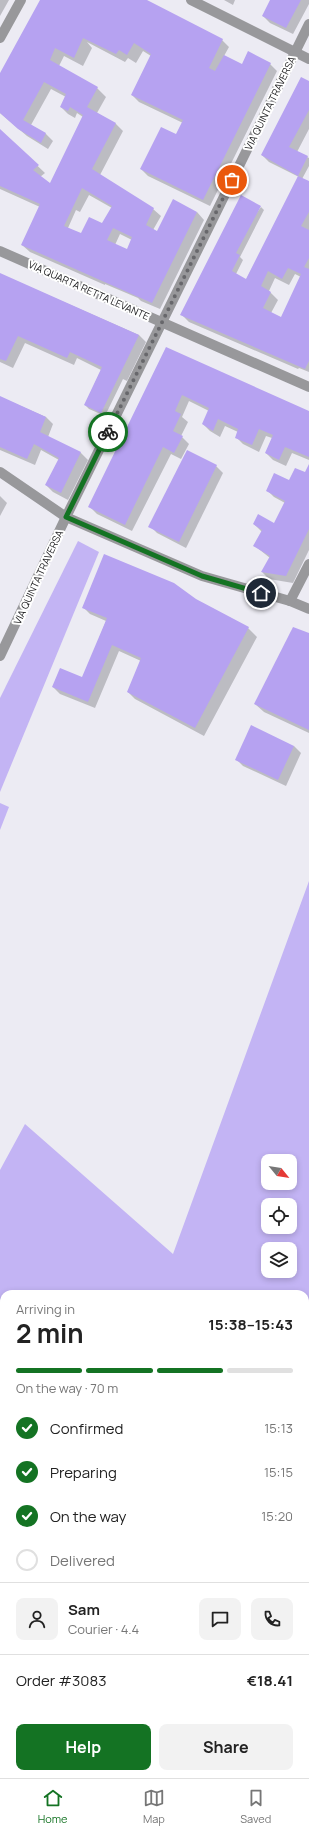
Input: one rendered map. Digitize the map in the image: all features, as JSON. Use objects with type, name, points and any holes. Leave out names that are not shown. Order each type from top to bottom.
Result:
[{"type":"street","points":[[0,38],[21,0]]},
{"type":"street","points":[[191,0],[309,59]]},
{"type":"street","name":"VIA QUINTA TRAVERSA","points":[[0,656],[66,517],[309,24]]},
{"type":"street","name":"VIA QUARTA RETTA LEVANTE","points":[[0,251],[309,387]]},
{"type":"street","points":[[0,472],[66,517],[202,576],[290,601],[309,608]]},
{"type":"street","points":[[290,601],[309,564]]},
{"type":"shaded area","points":[[78,541],[99,552],[0,792],[0,698]]},
{"type":"shaded area","points":[[0,803],[9,807],[0,830]]},
{"type":"shaded area","points":[[309,881],[309,1290],[0,1290],[0,1170],[25,1124],[173,1254]]},
{"type":"building","points":[[40,0],[147,0],[223,39],[209,68],[215,71],[224,55],[242,64],[248,51],[271,63],[203,200],[140,169],[161,127],[176,134],[183,120],[131,95],[151,54],[134,43],[127,55],[119,50],[116,54],[83,38],[74,58],[55,48],[50,60],[98,87],[87,107],[116,123],[92,169],[154,208],[146,225],[157,231],[173,199],[197,212],[152,303],[21,245],[40,204],[0,186],[0,129],[39,165],[33,170],[50,183],[83,115],[70,107],[68,111],[60,107],[66,94],[44,82],[23,120],[46,133],[41,143],[18,129],[0,113],[0,73]],"holes":[[[82,188],[112,206],[102,223],[89,217],[81,233],[64,226]],[[113,228],[132,237],[127,249],[107,240]]]},
{"type":"building","points":[[270,0],[301,0],[286,28],[262,16]]},
{"type":"building","points":[[301,77],[309,81],[309,110],[289,147],[308,156],[298,176],[261,155]]},
{"type":"building","points":[[298,176],[309,181],[309,212],[301,226],[309,230],[309,258],[304,267],[309,269],[309,361],[305,369],[180,315],[241,195],[261,206],[236,253],[240,255],[232,271],[246,279]],"holes":[[[288,268],[301,274],[281,317],[263,308],[271,292],[261,286],[268,271],[282,279]]]},
{"type":"building","points":[[0,273],[139,335],[101,413],[84,405],[102,367],[70,352],[67,358],[18,336],[6,361],[0,359]]},
{"type":"building","points":[[166,347],[309,411],[309,457],[285,447],[279,460],[265,453],[273,435],[259,429],[252,445],[235,438],[238,429],[218,419],[213,431],[202,424],[209,408],[182,395],[175,411],[181,414],[173,431],[183,436],[174,453],[163,447],[125,525],[88,507]]},
{"type":"building","points":[[0,396],[46,417],[40,432],[81,452],[61,493],[45,485],[59,458],[34,444],[27,459],[0,447]]},
{"type":"building","points":[[187,450],[217,465],[179,542],[148,527]]},
{"type":"building","points":[[309,464],[309,529],[286,576],[261,572],[270,556],[253,546],[262,530],[253,524],[258,514],[274,523],[285,501],[266,491],[274,473],[289,480],[295,468],[305,472]]},
{"type":"building","points":[[104,554],[174,583],[196,599],[249,627],[195,728],[127,692],[141,658],[112,645],[88,702],[52,687],[60,668],[82,677],[107,618],[82,608]]},
{"type":"building","points":[[293,627],[309,633],[309,730],[254,704]]},
{"type":"building","points":[[251,725],[294,746],[278,780],[235,760]]},
{"type":"way so far","points":[[108,432],[232,180]]},
{"type":"route","points":[[108,432],[66,517],[202,576],[261,593]]}]
